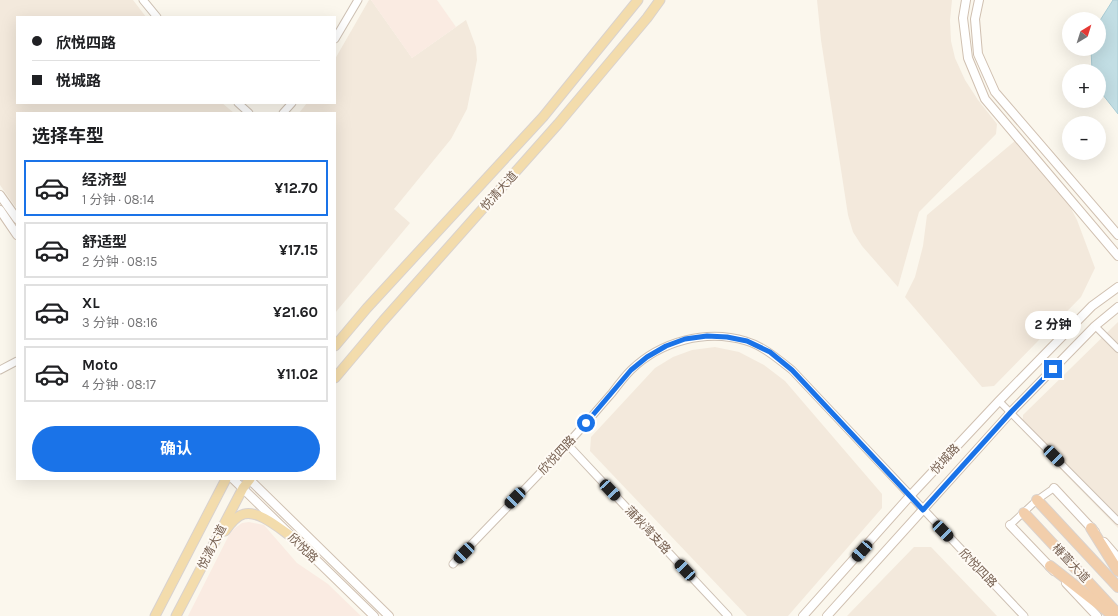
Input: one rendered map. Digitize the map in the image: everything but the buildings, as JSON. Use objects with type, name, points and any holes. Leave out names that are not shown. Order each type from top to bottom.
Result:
[{"type":"highway","name":"椿萱大道","points":[[1037,500],[1118,587]]},
{"type":"highway","name":"椿萱大道","points":[[1024,513],[1118,614]]},
{"type":"highway","points":[[1091,528],[1118,571]]},
{"type":"highway","points":[[1050,566],[1114,616]]},
{"type":"main road","name":"悦清大道","points":[[336,345],[367,308],[543,117],[638,0]]},
{"type":"main road","name":"悦清大道","points":[[336,377],[383,321],[558,124],[647,18],[660,0]]},
{"type":"main road","points":[[966,0],[963,18],[968,58],[985,99],[1118,256]]},
{"type":"main road","points":[[979,0],[975,19],[978,54],[995,92],[1118,235]]},
{"type":"main road","points":[[0,195],[16,218]]},
{"type":"main road","points":[[0,210],[16,234]]},
{"type":"main road","name":"悦城路","points":[[804,616],[910,496],[999,401],[1092,306],[1118,287]]},
{"type":"main road","name":"悦城路","points":[[827,616],[1011,412],[1095,326],[1118,307]]},
{"type":"main road","name":"悦清大道","points":[[155,616],[225,480]]},
{"type":"main road","name":"欣悦路","points":[[234,480],[374,616]]},
{"type":"main road","name":"悦清大道","points":[[176,616],[243,488],[249,480]]},
{"type":"main road","name":"欣悦路","points":[[251,480],[389,616]]},
{"type":"main road","points":[[1054,488],[1118,558]]},
{"type":"main road","points":[[209,553],[228,527],[239,516],[245,514],[257,515],[292,537]]},
{"type":"main road","points":[[1010,525],[1097,616]]},
{"type":"street","points":[[143,0],[156,16]]},
{"type":"street","points":[[336,37],[358,0]]},
{"type":"street","points":[[239,104],[248,112]]},
{"type":"street","points":[[284,112],[291,104]]},
{"type":"street","points":[[1095,326],[1118,349]]},
{"type":"street","name":"欣悦四路","points":[[453,564],[567,444],[631,370],[647,357],[666,346],[685,339],[707,336],[727,337],[747,341],[770,352],[792,370],[1024,616]]},
{"type":"street","points":[[0,370],[16,362]]},
{"type":"street","points":[[999,401],[1118,522]]},
{"type":"street","name":"蒲秋湾支路","points":[[567,444],[728,616]]},
{"type":"street","points":[[1010,525],[1037,500],[1054,488]]},
{"type":"shaded area","points":[[0,0],[133,0],[145,16],[16,16],[16,104],[223,104],[233,112],[16,112],[16,208],[0,185]]},
{"type":"shaded area","points":[[369,0],[371,0],[412,58],[466,20],[476,47],[477,60],[467,109],[451,139],[394,209],[410,223],[336,312],[336,112],[300,112],[306,104],[336,104],[336,57]]},
{"type":"shaded area","points":[[371,0],[437,0],[456,27],[412,58]]},
{"type":"shaded area","points":[[817,0],[952,0],[950,20],[951,41],[955,58],[965,80],[978,100],[997,124],[996,134],[919,212],[898,287],[862,246],[853,232],[848,215],[821,40]]},
{"type":"shaded area","points":[[1016,140],[1062,191],[1077,220],[1095,268],[1081,297],[994,386],[982,387],[905,297],[915,277],[923,246],[927,215]]},
{"type":"shaded area","points":[[1118,322],[1118,528],[1022,430],[1023,415]]},
{"type":"shaded area","points":[[715,347],[739,352],[764,365],[785,381],[882,494],[882,508],[788,616],[747,616],[590,451],[591,437],[655,368],[673,357],[692,350]]},
{"type":"shaded area","points":[[249,522],[264,525],[297,563],[328,584],[361,616],[188,616],[230,533],[242,523]]},
{"type":"shaded area","points":[[914,547],[931,547],[997,616],[847,616]]},
{"type":"water","points":[[1113,0],[1118,0],[1118,114],[1106,99],[1106,64],[1092,64],[1091,56],[1106,56],[1105,12]]},
{"type":"route","points":[[586,423],[631,370],[647,357],[666,346],[685,339],[707,336],[727,337],[747,341],[770,352],[792,370],[923,510],[1011,412],[1053,369]]}]
